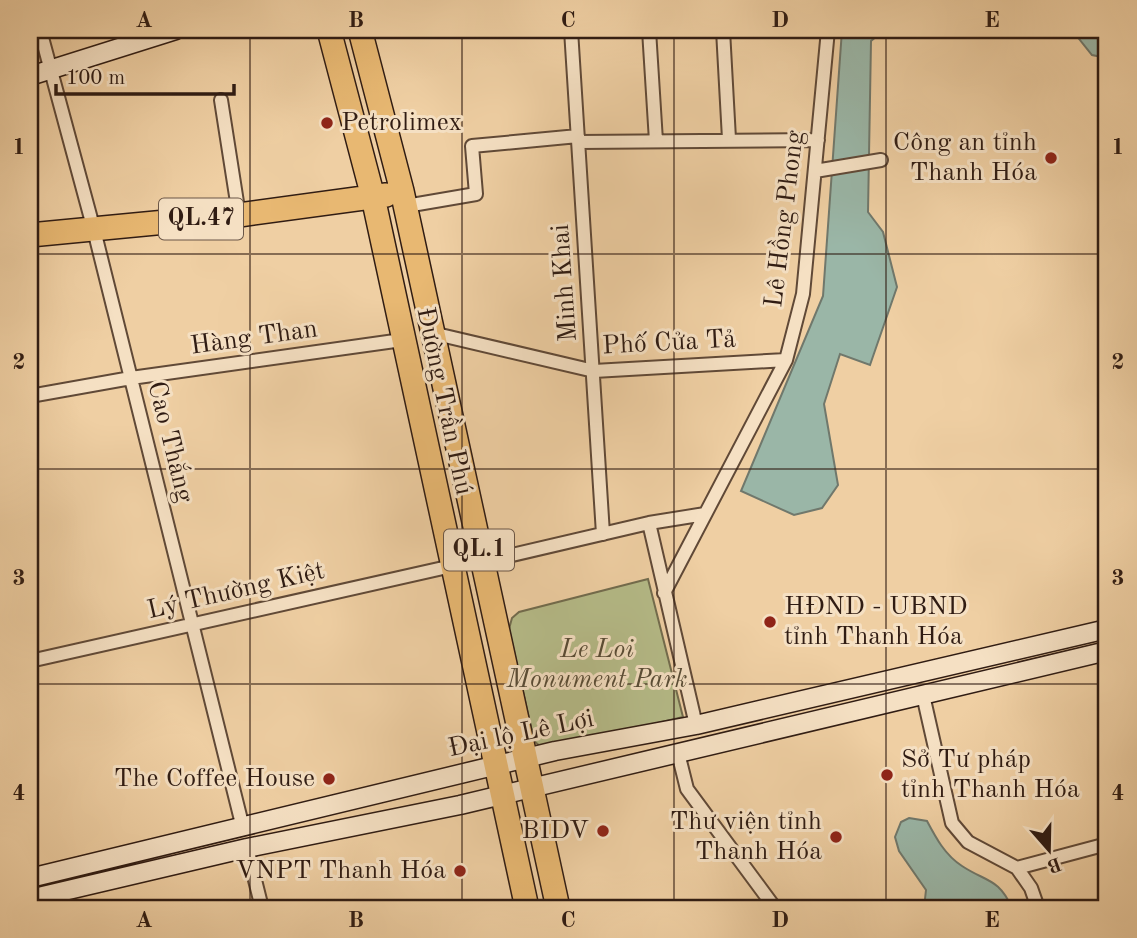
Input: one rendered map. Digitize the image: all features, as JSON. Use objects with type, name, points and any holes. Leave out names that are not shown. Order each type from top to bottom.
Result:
[{"type":"highway","name":"Đường Trần Phú","points":[[329,30],[373,197],[527,908]]},
{"type":"highway","name":"Đường Trần Phú","points":[[360,30],[404,199],[558,908]]},
{"type":"highway","name":"QL.47","points":[[30,235],[239,215],[373,197],[404,199]]},
{"type":"highway","points":[[402,340],[432,334]]},
{"type":"main road","points":[[30,76],[157,33],[176,30]]},
{"type":"main road","name":"Đại lộ Lê Lợi","points":[[30,874],[243,828],[525,758],[695,725],[1107,629]]},
{"type":"main road","points":[[1013,651],[1019,672]]},
{"type":"main road","name":"Đại lộ Lê Lợi","points":[[36,901],[247,848],[502,795],[1107,651]]},
{"type":"main road","points":[[30,874],[36,901]]},
{"type":"street","name":"Cao Thắng","points":[[40,30],[94,230],[243,828]]},
{"type":"street","name":"Minh Khai","points":[[571,30],[603,534]]},
{"type":"street","points":[[649,30],[656,141]]},
{"type":"street","points":[[723,30],[729,139]]},
{"type":"street","name":"Lê Hồng Phong","points":[[664,593],[786,360],[803,293],[828,30]]},
{"type":"street","points":[[221,100],[239,215]]},
{"type":"street","points":[[404,199],[477,194],[472,146],[578,139],[818,140]]},
{"type":"street","points":[[815,171],[881,160]]},
{"type":"street","name":"Phố Cửa Tả","points":[[432,334],[594,371],[786,360]]},
{"type":"street","name":"Hàng Than","points":[[30,396],[402,340]]},
{"type":"street","points":[[482,562],[649,523],[705,514]]},
{"type":"street","points":[[649,523],[695,725]]},
{"type":"street","name":"Lý Thường Kiệt","points":[[30,661],[452,566]]},
{"type":"street","points":[[923,695],[952,823],[968,842],[1017,868],[1031,888],[1038,908]]},
{"type":"street","points":[[678,753],[687,789],[775,908]]},
{"type":"street","points":[[1017,868],[1107,844]]},
{"type":"street","points":[[247,848],[262,908]]},
{"type":"green space","name":"Le Loi Monument Park","points":[[648,579],[683,717],[552,748],[541,747],[534,741],[509,629],[512,618],[519,612]]},
{"type":"shaded area","points":[[842,30],[908,30],[882,32],[871,41],[868,212],[883,232],[897,287],[870,365],[840,354],[824,404],[838,485],[822,508],[794,515],[741,491],[823,296]]},
{"type":"shaded area","points":[[1072,30],[1107,30],[1107,58],[1092,55]]},
{"type":"shaded area","points":[[909,818],[927,821],[951,857],[997,886],[1012,908],[920,908],[926,890],[899,851],[895,837],[901,822]]},
{"type":"place","name":"Petrolimex","points":[[327,123]]},
{"type":"place","name":"Công an tỉnh Thanh Hóa","points":[[1051,158]]},
{"type":"place","name":"HĐND - UBND tỉnh Thanh Hóa","points":[[770,622]]},
{"type":"place","name":"Sở Tư pháp tỉnh Thanh Hóa","points":[[887,775]]},
{"type":"place","name":"The Coffee House","points":[[329,779]]},
{"type":"place","name":"BIDV","points":[[603,831]]},
{"type":"place","name":"Thư viện tỉnh Thanh Hóa","points":[[836,837]]},
{"type":"place","name":"VNPT Thanh Hóa","points":[[460,871]]}]
